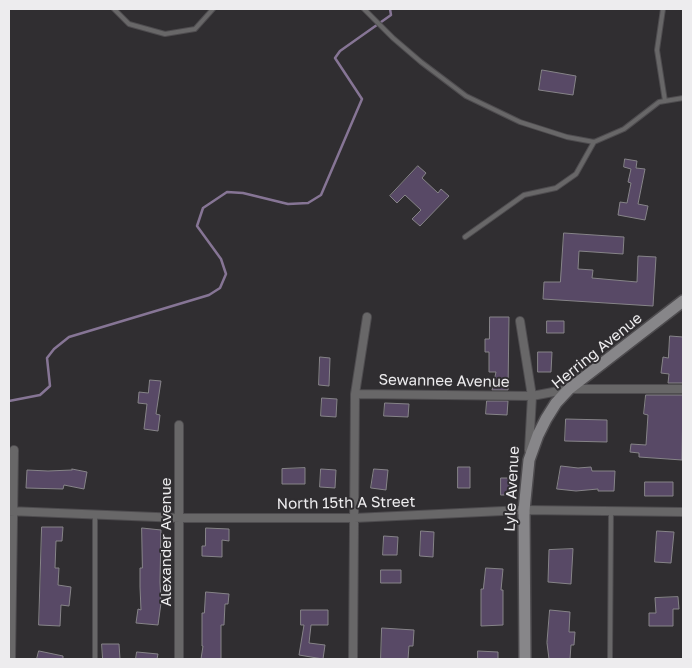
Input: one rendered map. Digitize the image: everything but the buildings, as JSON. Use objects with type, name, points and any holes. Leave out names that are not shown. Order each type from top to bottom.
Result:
[{"type":"main road","name":"Herring Avenue","points":[[529,460],[546,419],[556,403],[569,389],[683,301]]},
{"type":"main road","name":"Lyle Avenue","points":[[525,659],[524,510],[529,460]]},
{"type":"street","points":[[353,659],[355,394],[367,317]]},
{"type":"street","name":"Lyle Avenue","points":[[520,320],[532,396],[529,460]]},
{"type":"street","name":"Sewannee Avenue","points":[[355,394],[532,396],[569,389],[683,389]]},
{"type":"street","name":"Alexander Avenue","points":[[179,425],[179,659]]},
{"type":"street","points":[[11,659],[14,450]]},
{"type":"street","name":"North 15th A Street","points":[[12,511],[180,518],[354,518],[524,510],[683,512]]},
{"type":"lane","points":[[114,9],[129,24],[165,34],[195,29],[213,9]]},
{"type":"lane","points":[[663,9],[657,50],[664,101]]},
{"type":"lane","points":[[365,11],[421,62],[466,96],[520,122],[567,138],[594,142],[624,129],[659,102],[683,98]]},
{"type":"lane","points":[[464,237],[524,195],[556,188],[576,174],[594,142]]},
{"type":"lane","points":[[610,659],[611,511]]},
{"type":"lane","points":[[95,514],[95,659]]},
{"type":"waterway","points":[[9,401],[40,395],[50,386],[47,358],[54,349],[69,337],[209,295],[220,288],[226,274],[221,259],[197,226],[203,208],[227,192],[243,193],[288,204],[308,203],[321,195],[362,99],[335,58],[340,51],[391,15],[390,9]]}]
